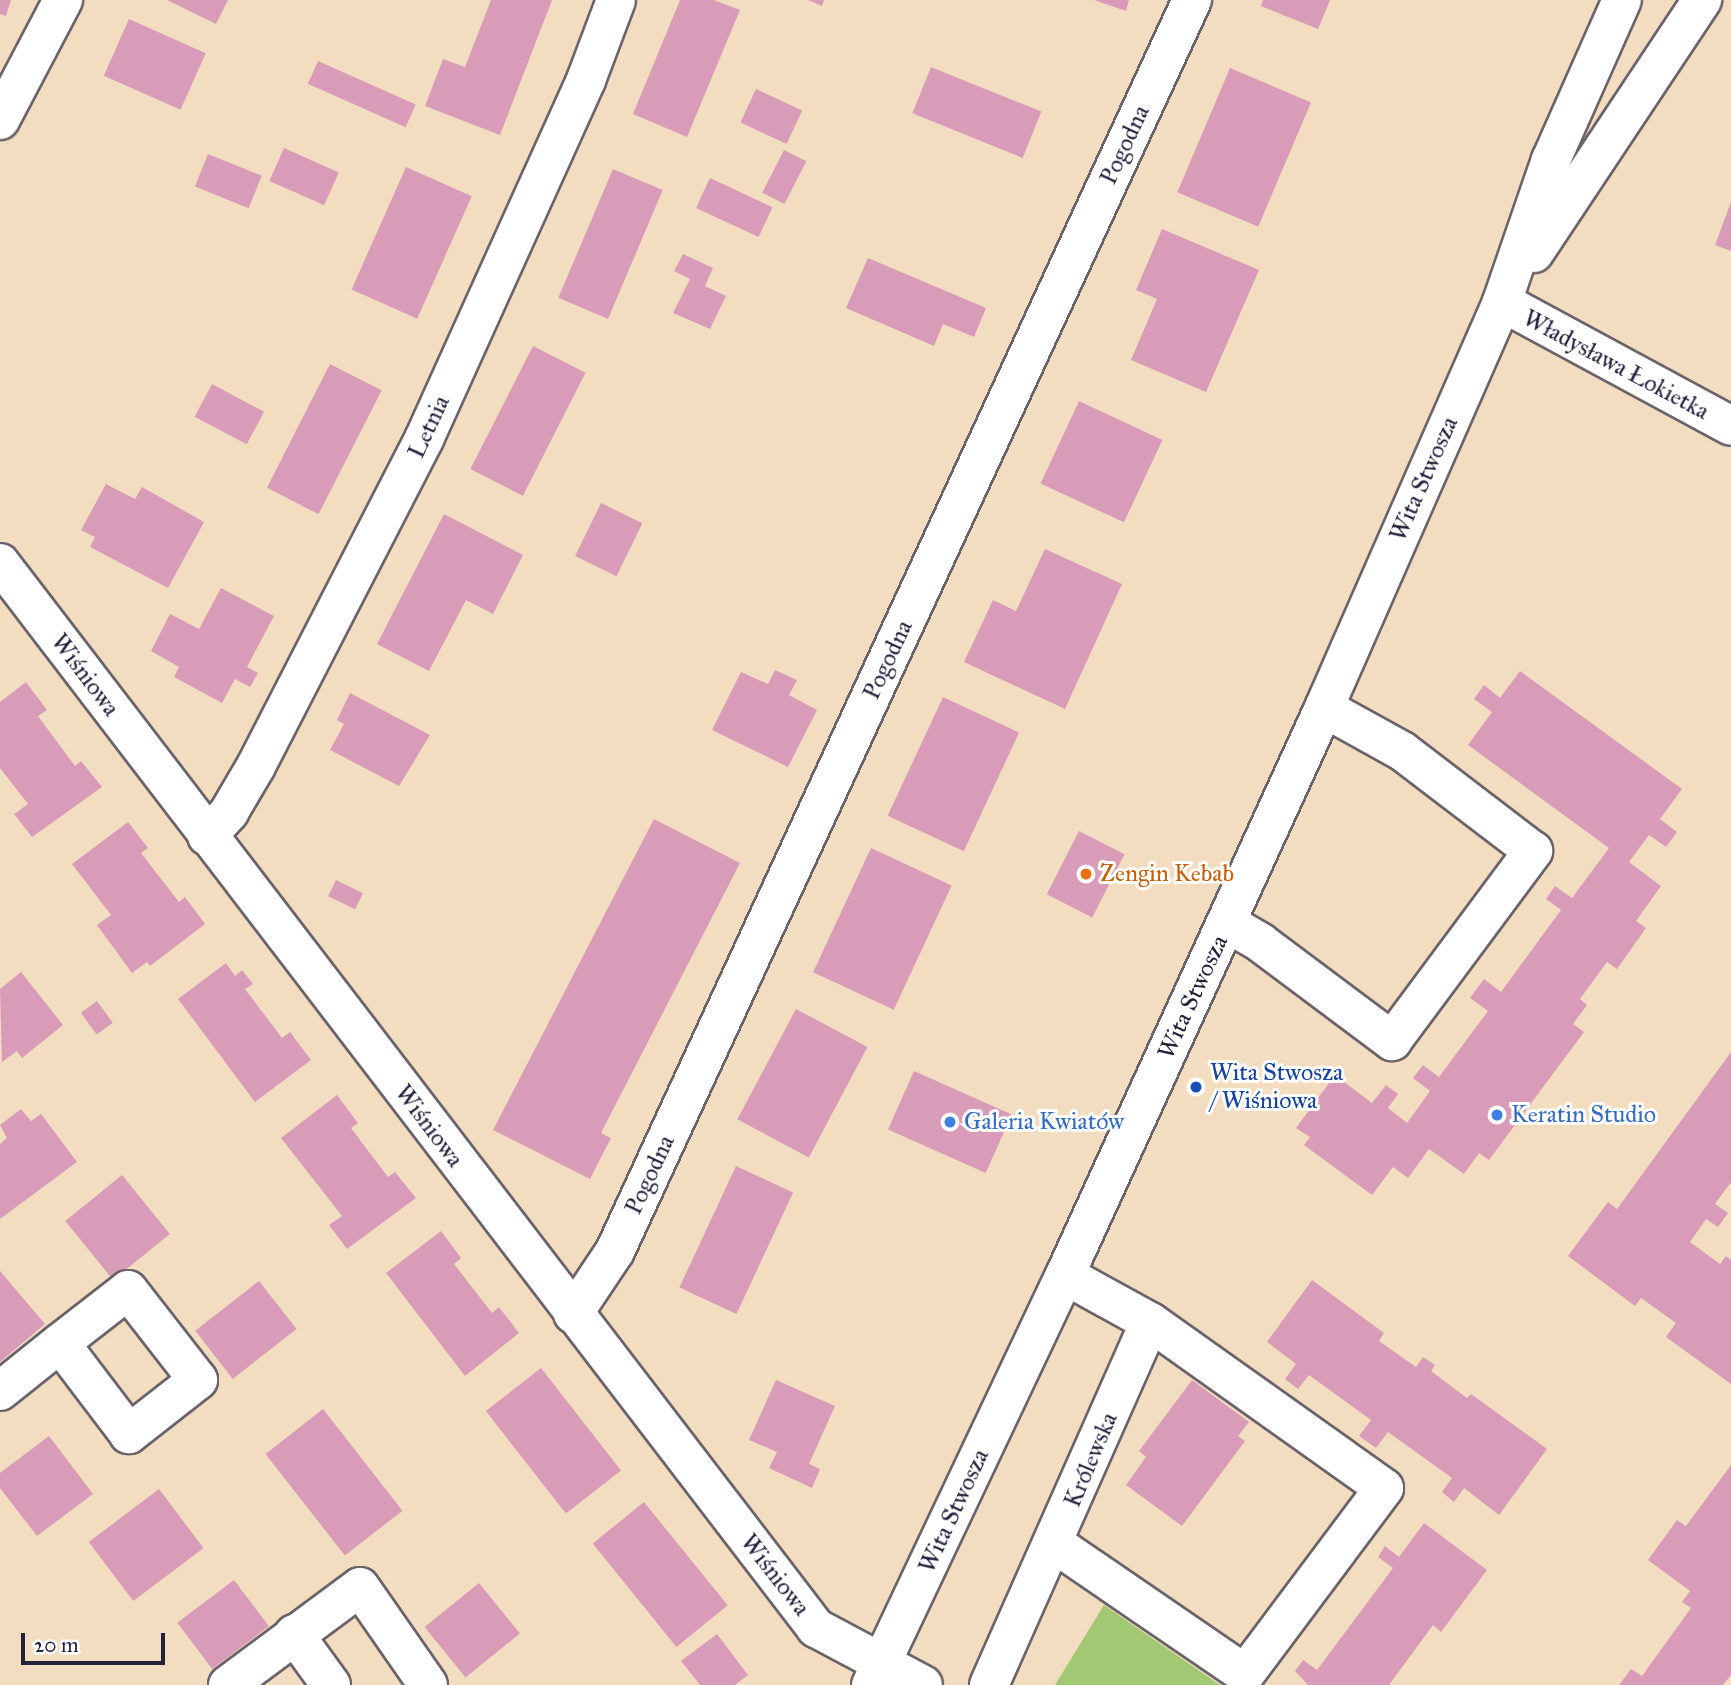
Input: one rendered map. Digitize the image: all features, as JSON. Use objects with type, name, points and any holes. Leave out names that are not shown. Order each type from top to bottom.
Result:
[{"type":"street","points":[[0,120],[64,0]]},
{"type":"street","name":"Letnia","points":[[207,836],[229,813],[256,766],[424,439],[586,80],[617,0]]},
{"type":"street","name":"Pogodna","points":[[573,1314],[615,1251],[1192,0]]},
{"type":"street","name":"Wita Stwosza","points":[[876,1675],[1065,1275],[1324,708],[1502,302],[1551,160],[1622,0]]},
{"type":"street","name":"Wita Stwosza","points":[[1502,302],[1702,0]]},
{"type":"street","name":"Władysława Łokietka","points":[[1502,302],[1731,426]]},
{"type":"street","name":"Wiśniowa","points":[[0,563],[816,1628],[876,1675],[923,1685]]},
{"type":"street","points":[[1227,923],[1261,943],[1392,1041],[1533,851],[1402,751],[1324,708]]},
{"type":"street","points":[[1055,1544],[1245,1674],[1384,1488],[1150,1322],[1065,1275]]},
{"type":"street","name":"Królewska","points":[[989,1685],[1055,1544],[1150,1322]]},
{"type":"street","points":[[0,1391],[60,1343]]},
{"type":"street","points":[[228,1685],[360,1587],[428,1685]]},
{"type":"street","points":[[294,1634],[331,1685]]},
{"type":"green space","points":[[1104,1605],[1220,1685],[1055,1685]]},
{"type":"building","points":[[0,0],[11,0],[6,16],[0,14]]},
{"type":"building","points":[[167,0],[228,0],[216,24]]},
{"type":"building","points":[[491,0],[552,0],[500,135],[425,106],[443,59],[465,67]]},
{"type":"building","points":[[680,0],[714,0],[740,10],[687,137],[633,114]]},
{"type":"building","points":[[808,0],[824,0],[822,6]]},
{"type":"building","points":[[1094,0],[1129,0],[1126,11]]},
{"type":"building","points":[[1263,0],[1330,0],[1318,29],[1261,6]]},
{"type":"building","points":[[129,19],[206,53],[181,110],[104,76]]},
{"type":"building","points":[[318,61],[416,105],[406,127],[308,84]]},
{"type":"building","points":[[931,67],[1041,112],[1023,158],[912,113]]},
{"type":"building","points":[[1230,68],[1311,102],[1258,227],[1177,192]]},
{"type":"building","points":[[756,89],[802,111],[787,144],[740,123]]},
{"type":"building","points":[[284,148],[339,172],[324,205],[269,181]]},
{"type":"building","points":[[784,150],[806,161],[784,204],[762,193]]},
{"type":"building","points":[[208,154],[262,176],[249,208],[195,186]]},
{"type":"building","points":[[406,167],[472,196],[417,319],[351,289]]},
{"type":"building","points":[[613,169],[663,190],[608,319],[558,298]]},
{"type":"building","points":[[710,178],[773,207],[759,237],[696,208]]},
{"type":"building","points":[[1731,202],[1731,251],[1715,245]]},
{"type":"building","points":[[1162,229],[1259,270],[1206,392],[1131,360],[1157,299],[1136,290]]},
{"type":"building","points":[[683,254],[713,268],[705,286],[726,296],[710,329],[673,313],[690,279],[674,271]]},
{"type":"building","points":[[868,258],[986,308],[974,337],[943,324],[934,346],[846,308]]},
{"type":"building","points":[[533,346],[586,373],[523,496],[470,469]]},
{"type":"building","points":[[330,364],[382,390],[319,514],[267,488]]},
{"type":"building","points":[[212,384],[264,412],[247,444],[195,417]]},
{"type":"building","points":[[1079,401],[1162,440],[1124,522],[1041,483]]},
{"type":"building","points":[[106,484],[135,499],[142,487],[204,522],[168,588],[90,547],[95,537],[81,530]]},
{"type":"building","points":[[601,503],[642,523],[616,576],[575,556]]},
{"type":"building","points":[[444,514],[523,555],[493,614],[466,600],[429,671],[377,644]]},
{"type":"building","points":[[1045,549],[1122,584],[1065,709],[964,662],[993,600],[1016,611]]},
{"type":"building","points":[[221,588],[274,616],[247,667],[258,673],[250,687],[235,679],[222,703],[174,677],[179,667],[151,651],[170,614],[199,629]]},
{"type":"building","points":[[775,670],[797,680],[789,695],[817,710],[788,767],[712,730],[741,672],[768,684]]},
{"type":"building","points":[[1520,671],[1682,789],[1660,819],[1677,832],[1666,847],[1649,835],[1629,862],[1661,886],[1636,921],[1646,928],[1617,969],[1607,962],[1580,999],[1587,1005],[1573,1024],[1584,1032],[1489,1160],[1479,1153],[1464,1174],[1429,1149],[1408,1178],[1393,1167],[1372,1195],[1304,1145],[1310,1137],[1296,1128],[1335,1075],[1372,1103],[1386,1085],[1398,1094],[1388,1108],[1407,1123],[1430,1091],[1413,1078],[1423,1065],[1439,1077],[1488,1011],[1470,998],[1484,979],[1501,992],[1561,910],[1546,899],[1555,886],[1572,898],[1609,848],[1468,745],[1492,712],[1474,699],[1484,685],[1500,698]]},
{"type":"building","points":[[26,682],[47,710],[38,716],[75,766],[81,761],[102,787],[32,837],[14,814],[28,804],[0,768],[0,702]]},
{"type":"building","points":[[350,693],[430,735],[399,786],[330,750],[344,724],[337,720]]},
{"type":"building","points":[[943,697],[1019,732],[964,851],[888,816]]},
{"type":"building","points":[[654,819],[740,863],[601,1133],[611,1138],[590,1179],[493,1130]]},
{"type":"building","points":[[128,822],[148,848],[141,853],[179,902],[185,897],[205,924],[150,966],[147,962],[132,973],[97,925],[111,915],[72,864]]},
{"type":"building","name":"Zengin Kebab","points":[[1079,831],[1124,854],[1092,917],[1047,894]]},
{"type":"building","points":[[871,848],[952,886],[894,1010],[813,972]]},
{"type":"building","points":[[336,880],[363,893],[355,909],[328,896]]},
{"type":"building","points":[[226,963],[235,976],[242,970],[253,984],[245,989],[282,1038],[290,1032],[311,1060],[255,1102],[178,999]]},
{"type":"building","points":[[21,972],[63,1025],[22,1058],[17,1051],[2,1062],[0,989]]},
{"type":"building","points":[[97,1001],[113,1023],[97,1035],[81,1013]]},
{"type":"building","points":[[796,1009],[868,1047],[809,1157],[737,1119]]},
{"type":"building","points":[[1731,1052],[1731,1182],[1715,1204],[1728,1213],[1718,1227],[1706,1219],[1690,1242],[1720,1264],[1726,1256],[1731,1260],[1731,1384],[1666,1337],[1676,1323],[1641,1298],[1635,1306],[1568,1256],[1608,1202],[1617,1209]]},
{"type":"building","name":"Galeria Kwiatów","points":[[914,1071],[1012,1115],[986,1173],[888,1129]]},
{"type":"building","points":[[337,1095],[358,1123],[351,1128],[388,1177],[395,1172],[416,1198],[347,1249],[329,1225],[342,1216],[281,1138]]},
{"type":"building","points":[[21,1109],[31,1121],[41,1114],[77,1162],[0,1219],[0,1144],[7,1138],[0,1125]]},
{"type":"building","points":[[736,1166],[793,1193],[736,1314],[679,1287]]},
{"type":"building","points":[[122,1175],[170,1234],[113,1280],[65,1221]]},
{"type":"building","points":[[441,1231],[461,1258],[454,1264],[492,1313],[499,1307],[519,1333],[465,1376],[386,1273]]},
{"type":"building","points":[[0,1271],[45,1324],[0,1362]]},
{"type":"building","points":[[1312,1280],[1384,1333],[1379,1341],[1416,1367],[1423,1357],[1435,1365],[1431,1371],[1467,1398],[1471,1394],[1547,1449],[1499,1515],[1464,1488],[1454,1502],[1442,1492],[1452,1478],[1388,1432],[1376,1448],[1359,1436],[1371,1420],[1309,1375],[1298,1389],[1285,1379],[1296,1364],[1267,1342]]},
{"type":"building","points":[[259,1281],[297,1329],[233,1379],[195,1331]]},
{"type":"building","points":[[541,1368],[621,1470],[566,1514],[486,1411]]},
{"type":"building","points":[[776,1380],[835,1406],[809,1464],[820,1469],[812,1488],[769,1468],[777,1452],[749,1440]]},
{"type":"building","points":[[1192,1380],[1249,1422],[1238,1436],[1245,1441],[1182,1526],[1126,1485],[1146,1457],[1139,1451]]},
{"type":"building","points":[[323,1409],[402,1511],[345,1556],[265,1454]]},
{"type":"building","points":[[49,1436],[93,1494],[37,1536],[0,1488],[0,1473]]},
{"type":"building","points":[[1731,1465],[1731,1675],[1723,1685],[1619,1685],[1631,1669],[1642,1676],[1691,1608],[1682,1602],[1690,1591],[1648,1560],[1677,1520],[1686,1526]]},
{"type":"building","points":[[159,1489],[204,1548],[133,1601],[89,1542]]},
{"type":"building","points":[[644,1502],[728,1605],[676,1647],[593,1544]]},
{"type":"building","points":[[1424,1523],[1487,1570],[1441,1632],[1433,1625],[1389,1685],[1308,1685],[1295,1671],[1303,1660],[1317,1670],[1393,1568],[1378,1557],[1385,1546],[1399,1557]]},
{"type":"building","points":[[234,1580],[269,1626],[212,1669],[177,1623]]},
{"type":"building","points":[[479,1583],[520,1634],[466,1678],[425,1627]]},
{"type":"building","points":[[717,1634],[748,1675],[735,1685],[700,1685],[681,1661]]},
{"type":"place","name":"Zengin Kebab","points":[[1086,874]]},
{"type":"place","name":"Wita Stwosza / Wiśniowa","points":[[1196,1087]]},
{"type":"place","name":"Keratin Studio","points":[[1497,1115]]},
{"type":"place","name":"Galeria Kwiatów","points":[[950,1122]]}]
